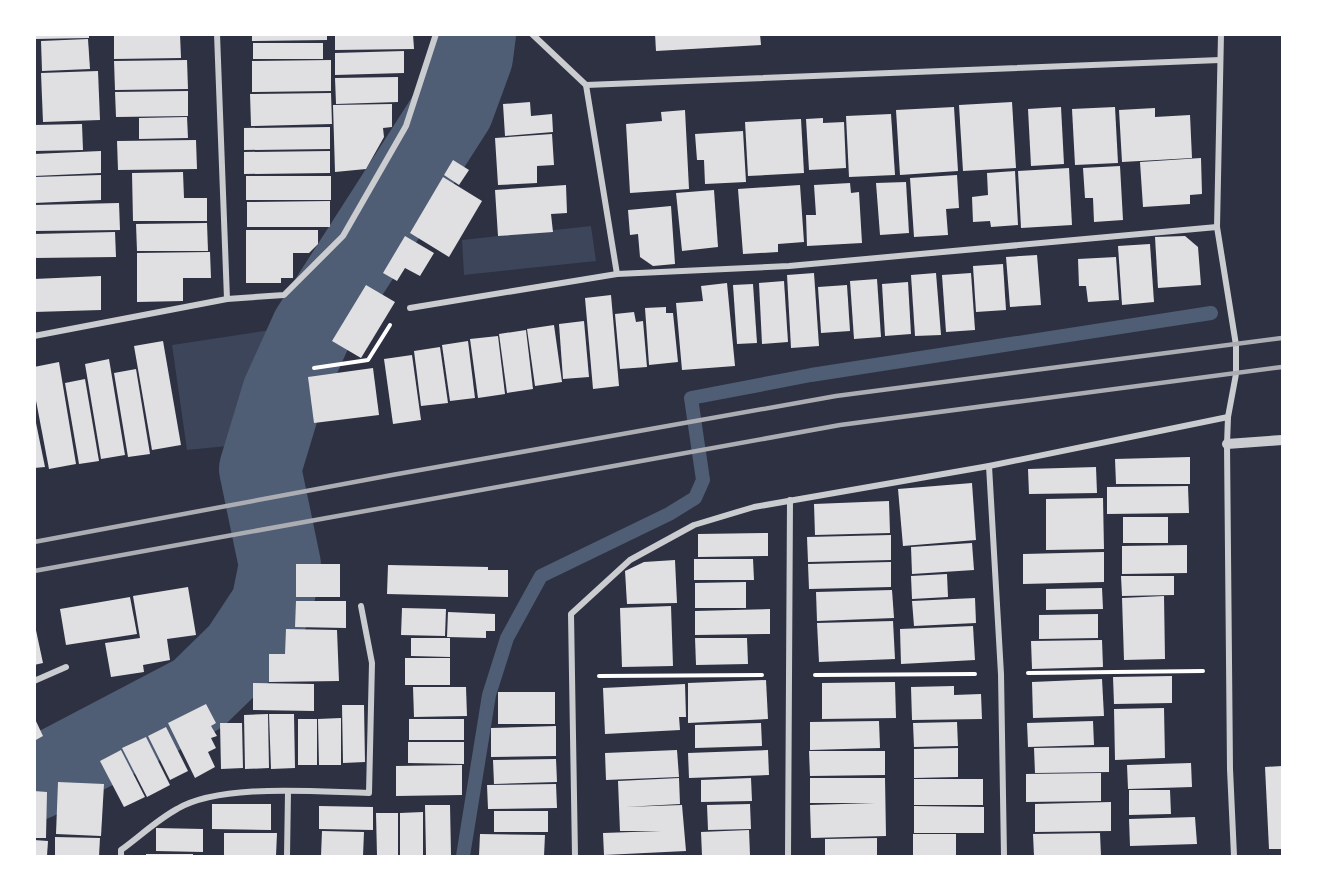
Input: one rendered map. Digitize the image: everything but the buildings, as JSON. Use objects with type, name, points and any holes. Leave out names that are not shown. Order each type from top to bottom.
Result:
[{"type":"street","points":[[217,34],[227,299]]},
{"type":"street","points":[[34,336],[227,299],[284,295],[343,236],[406,126],[436,34]]},
{"type":"street","points":[[532,34],[586,85],[617,274]]},
{"type":"street","points":[[1221,34],[1217,227],[1236,345],[1236,374],[1228,417],[1227,444],[1228,670],[1234,856]]},
{"type":"street","points":[[586,85],[1220,60]]},
{"type":"street","points":[[410,308],[617,274],[789,266],[1217,227]]},
{"type":"street","points":[[575,856],[571,614],[630,560],[694,525],[754,507],[989,466],[1228,417]]},
{"type":"street","points":[[1227,444],[1282,440]]},
{"type":"street","points":[[989,466],[1001,674],[1004,856]]},
{"type":"street","points":[[788,856],[790,500]]},
{"type":"street","points":[[121,856],[121,850],[178,808],[212,795],[288,792],[369,793],[372,663],[361,606]]},
{"type":"street","points":[[34,681],[66,667]]},
{"type":"street","points":[[287,856],[288,792]]},
{"type":"path","points":[[314,368],[368,360],[392,324],[410,308]]},
{"type":"path","points":[[571,677],[1228,670]]},
{"type":"shaded area","points":[[591,226],[596,261],[464,275],[462,240]]},
{"type":"shaded area","points":[[296,326],[262,387],[247,444],[187,450],[172,345]]},
{"type":"waterway","points":[[34,780],[198,694],[241,652],[272,605],[280,565],[260,469],[283,393],[312,329],[453,109],[472,57],[475,34]]},
{"type":"waterway","points":[[463,856],[489,695],[507,638],[541,576],[669,514],[695,498],[703,480],[691,398],[811,375],[1211,313]]},
{"type":"railway","points":[[34,542],[836,396],[1282,338]]},
{"type":"railway","points":[[34,571],[840,425],[1282,367]]}]
